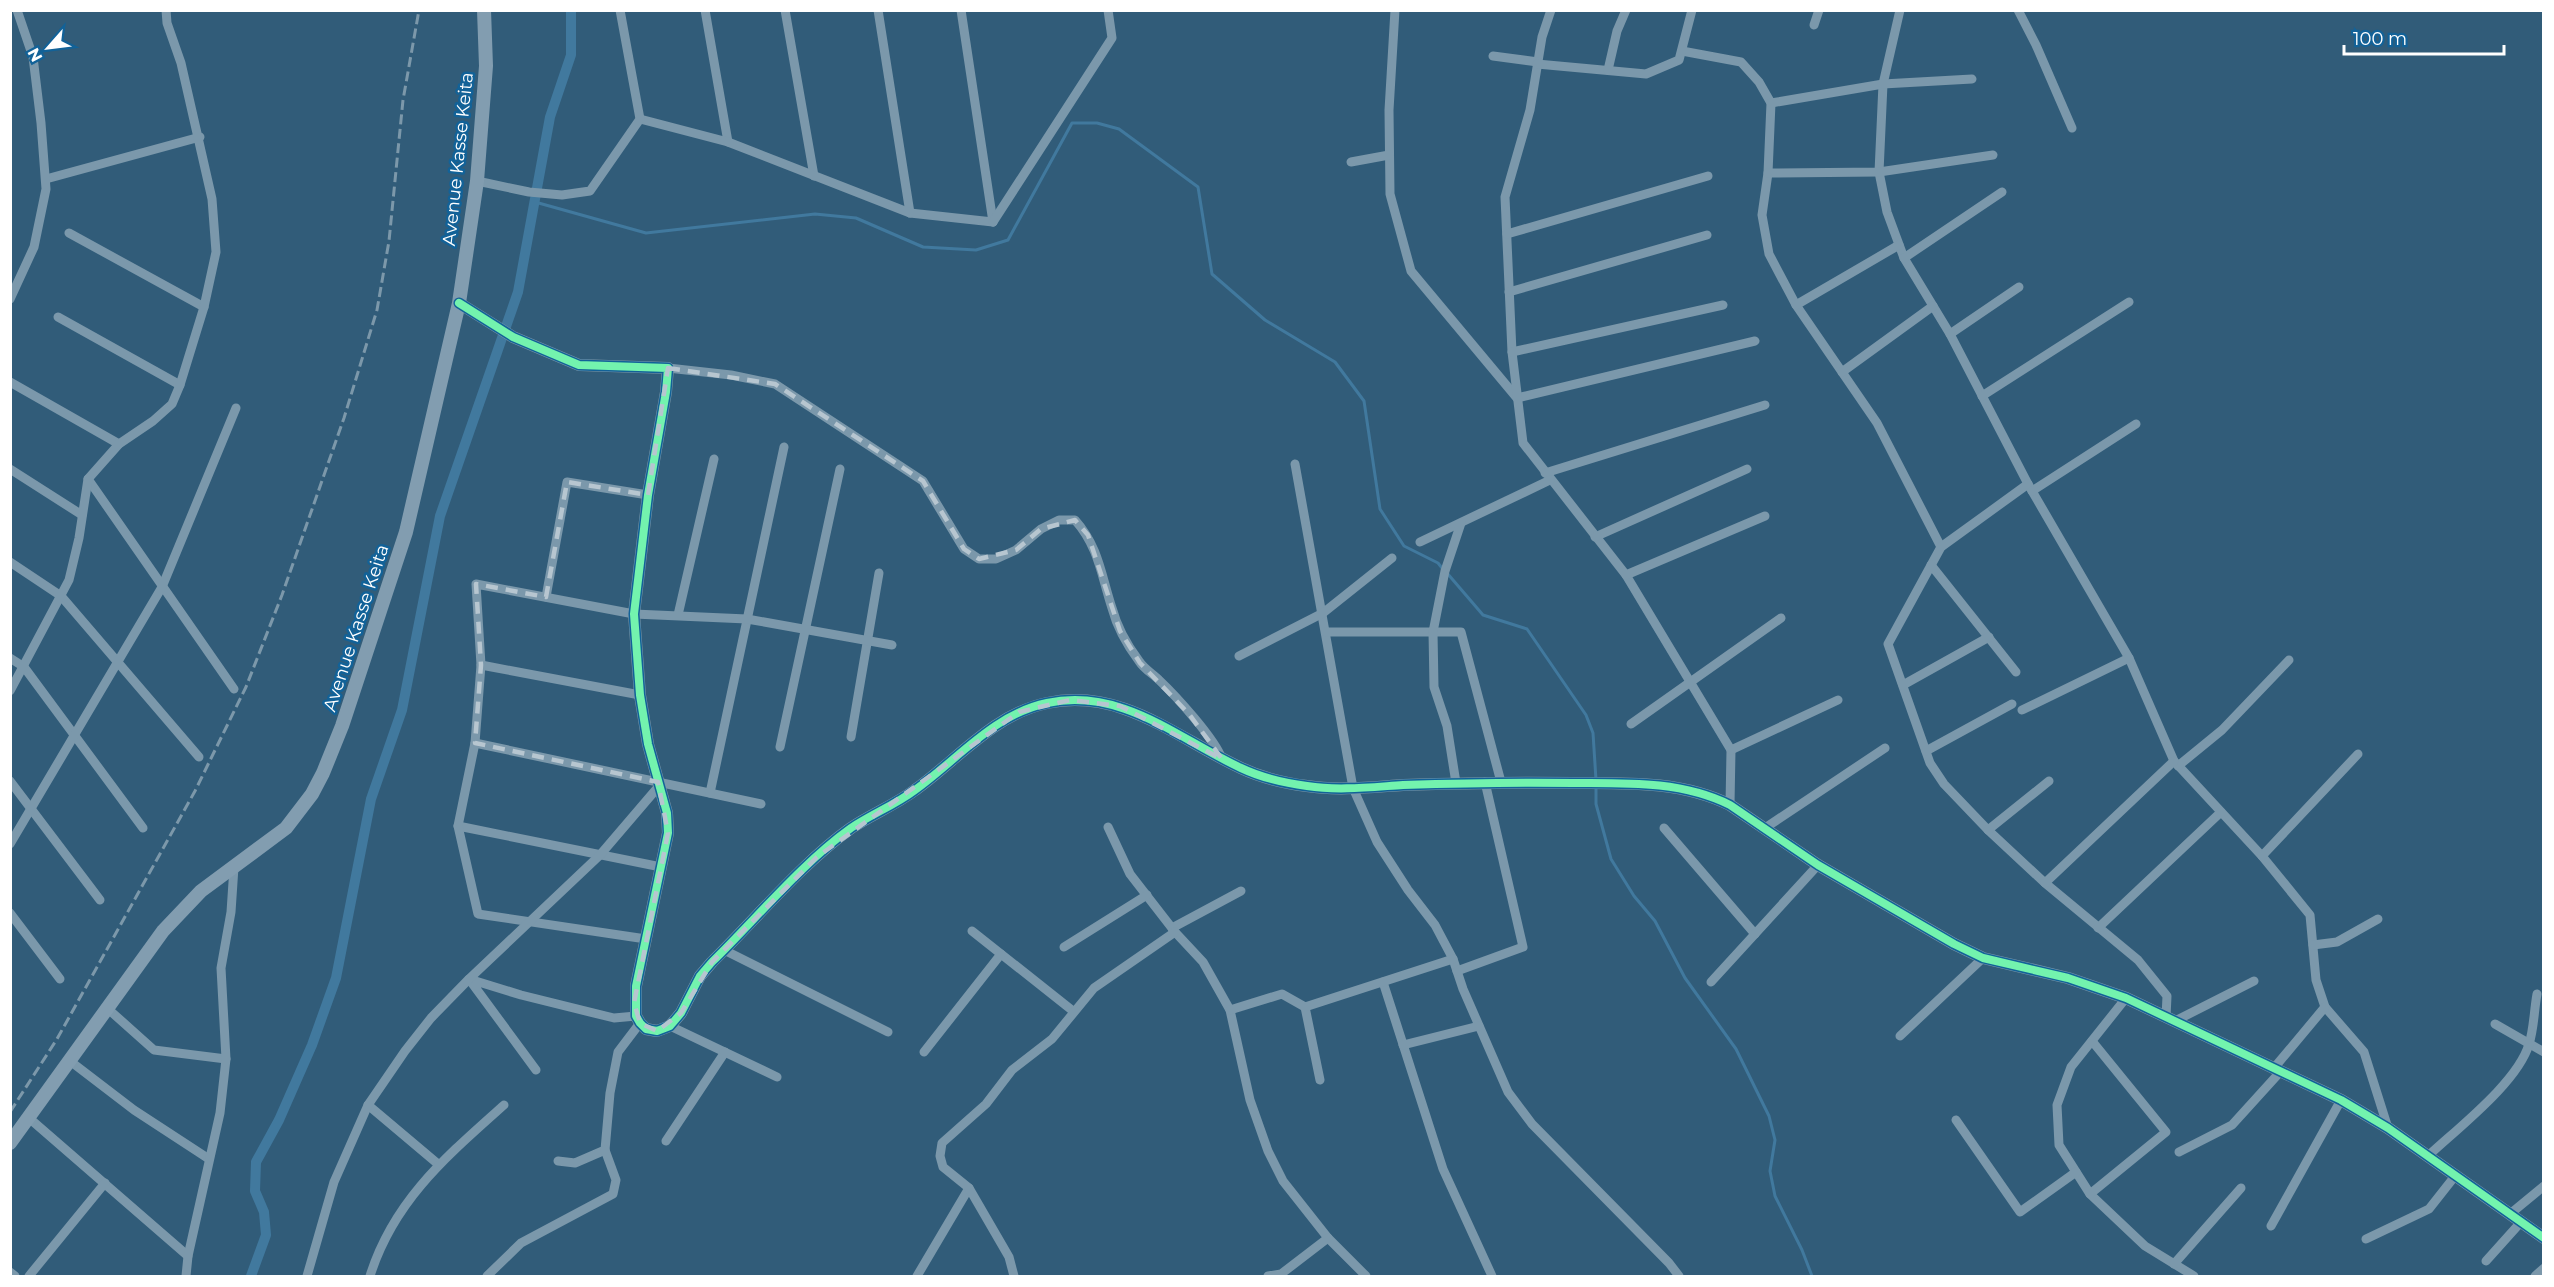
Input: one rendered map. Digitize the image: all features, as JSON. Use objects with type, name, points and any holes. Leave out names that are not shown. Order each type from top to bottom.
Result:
[{"type":"main road","name":"Avenue Kasse Keita","points":[[10,1143],[163,931],[201,891],[286,828],[312,794],[331,754],[406,532],[459,303],[477,181],[486,66],[484,10]]},
{"type":"street","points":[[10,299],[34,247],[46,189],[33,57],[17,10]]},
{"type":"street","points":[[10,691],[69,580],[80,538],[88,479],[119,444],[153,421],[172,404],[204,307],[216,252],[212,199],[182,63],[167,23],[166,10]]},
{"type":"street","points":[[477,181],[529,192],[562,195],[591,191],[640,119],[620,10]]},
{"type":"street","points":[[705,10],[728,142]]},
{"type":"street","points":[[785,10],[814,176]]},
{"type":"street","points":[[878,10],[910,213]]},
{"type":"street","points":[[961,10],[993,222]]},
{"type":"street","points":[[993,222],[1112,38],[1108,10]]},
{"type":"street","points":[[1395,10],[1389,110],[1390,194],[1411,271],[1518,398]]},
{"type":"street","points":[[1551,10],[1542,37],[1530,110],[1505,197],[1512,352],[1523,443],[1626,575],[1731,750],[1730,805]]},
{"type":"street","points":[[1608,70],[1617,31],[1626,10]]},
{"type":"street","points":[[1493,56],[1646,74],[1679,60],[1692,10]]},
{"type":"street","points":[[1814,25],[1819,10]]},
{"type":"street","points":[[1900,10],[1883,84],[1879,172],[1887,212],[1904,258],[1950,334],[2030,488],[2129,658],[2176,763],[2262,856],[2310,915],[2316,980],[2325,1007],[2364,1052],[2388,1128]]},
{"type":"street","points":[[2018,10],[2036,45],[2072,128]]},
{"type":"street","points":[[1682,51],[1742,62],[1759,82],[1771,104],[1768,173],[1762,215],[1769,254],[1796,305],[1877,423],[1941,547]]},
{"type":"street","points":[[1771,104],[1883,84],[1972,79]]},
{"type":"street","points":[[640,119],[728,142],[910,213],[993,222]]},
{"type":"street","points":[[46,179],[200,137]]},
{"type":"street","points":[[1351,162],[1389,155]]},
{"type":"street","points":[[1768,173],[1879,172],[1993,155]]},
{"type":"street","points":[[1507,234],[1708,176]]},
{"type":"street","points":[[1904,258],[2002,192]]},
{"type":"street","points":[[69,233],[204,307]]},
{"type":"street","points":[[1509,292],[1707,235]]},
{"type":"street","points":[[1796,305],[1899,245]]},
{"type":"street","points":[[1950,334],[2019,287]]},
{"type":"street","points":[[1982,396],[2129,302]]},
{"type":"street","points":[[459,303],[513,337],[579,365],[668,368],[731,375],[775,384],[923,481],[964,549],[979,559],[996,559],[1016,550],[1041,529],[1059,520],[1075,520],[1088,535],[1100,562],[1120,631],[1140,663],[1160,681],[1189,714],[1220,751],[1222,759]]},
{"type":"street","points":[[1512,352],[1723,305]]},
{"type":"street","points":[[1842,372],[1933,306]]},
{"type":"street","points":[[58,317],[180,385]]},
{"type":"street","points":[[1518,398],[1755,341]]},
{"type":"street","points":[[487,1276],[521,1243],[613,1194],[616,1180],[605,1150],[610,1093],[618,1052],[638,1019],[636,986],[668,833],[667,813],[648,744],[640,695],[634,614],[648,495],[668,368]]},
{"type":"street","points":[[10,382],[119,444]]},
{"type":"street","points":[[1420,542],[1461,523],[1548,476],[1765,405]]},
{"type":"street","points":[[10,844],[162,587],[236,408]]},
{"type":"street","points":[[2136,424],[2030,488],[1941,547],[1888,644],[1930,763],[1944,784],[1988,830],[2045,883],[2138,960],[2167,996],[2171,1019]]},
{"type":"street","points":[[710,793],[784,447]]},
{"type":"street","points":[[678,615],[714,459]]},
{"type":"street","points":[[1295,464],[1353,788],[1377,842],[1408,890],[1435,925],[1453,958],[1508,1092],[1532,1124],[1669,1263],[1679,1276]]},
{"type":"street","points":[[10,469],[82,515]]},
{"type":"street","points":[[1595,537],[1747,469]]},
{"type":"street","points":[[780,747],[840,470]]},
{"type":"street","points":[[88,479],[234,689]]},
{"type":"street","points":[[546,597],[567,482],[648,495]]},
{"type":"street","points":[[1626,575],[1765,516]]},
{"type":"street","points":[[1456,783],[1447,726],[1434,687],[1433,632],[1445,572],[1461,523]]},
{"type":"street","points":[[1239,656],[1323,612],[1392,558]]},
{"type":"street","points":[[10,562],[61,596],[199,757]]},
{"type":"street","points":[[1931,565],[2016,672]]},
{"type":"street","points":[[851,737],[879,573]]},
{"type":"street","points":[[646,939],[478,914],[458,826],[475,743],[481,665],[476,584],[634,614],[747,619],[892,645]]},
{"type":"street","points":[[1631,724],[1780,618]]},
{"type":"street","points":[[1326,632],[1461,632],[1501,782]]},
{"type":"street","points":[[1903,685],[1989,637]]},
{"type":"street","points":[[10,658],[24,667],[143,828]]},
{"type":"street","points":[[2022,710],[2129,658]]},
{"type":"street","points":[[2045,883],[2176,763],[2222,730],[2289,660]]},
{"type":"street","points":[[481,665],[640,695]]},
{"type":"street","points":[[469,979],[520,995],[614,1018],[638,1019],[646,1029],[657,1031],[670,1026],[681,1013],[700,976],[817,857],[852,828],[915,791],[978,737],[1019,712],[1046,703],[1095,700],[1120,706],[1156,721],[1222,759],[1278,782],[1311,787],[1353,788],[1485,782],[1629,783],[1679,788],[1707,795],[1730,805],[1818,865],[1954,944],[1983,958],[2068,978],[2126,998],[2341,1100],[2388,1128],[2544,1238]]},
{"type":"street","points":[[1731,750],[1838,700]]},
{"type":"street","points":[[1926,751],[2012,704]]},
{"type":"street","points":[[475,743],[761,804]]},
{"type":"street","points":[[1765,828],[1885,748]]},
{"type":"street","points":[[2262,856],[2358,754]]},
{"type":"street","points":[[10,781],[100,900]]},
{"type":"street","points":[[1988,830],[2049,781]]},
{"type":"street","points":[[1457,971],[1523,948],[1485,782]]},
{"type":"street","points":[[307,1276],[334,1182],[368,1105],[431,1018],[600,855],[659,784]]},
{"type":"street","points":[[2098,928],[2221,812]]},
{"type":"street","points":[[458,826],[661,867]]},
{"type":"street","points":[[1108,827],[1130,874],[1174,930],[1203,962],[1230,1010],[1250,1100],[1268,1151],[1283,1181],[1328,1238],[1366,1276]]},
{"type":"street","points":[[1664,828],[1755,934]]},
{"type":"street","points":[[1711,982],[1818,865]]},
{"type":"street","points":[[186,1276],[188,1256],[220,1113],[226,1059],[221,968],[231,912],[234,867]]},
{"type":"street","points":[[1014,1276],[1009,1257],[969,1188],[943,1167],[940,1156],[942,1143],[986,1104],[1012,1070],[1052,1039],[1094,988],[1174,930],[1241,891]]},
{"type":"street","points":[[1065,947],[1146,895]]},
{"type":"street","points":[[10,913],[60,979]]},
{"type":"street","points":[[2313,945],[2337,942],[2378,919]]},
{"type":"street","points":[[972,931],[1073,1011]]},
{"type":"street","points":[[724,950],[888,1032]]},
{"type":"street","points":[[924,1052],[1001,954]]},
{"type":"street","points":[[1230,1010],[1282,994],[1305,1007],[1453,958]]},
{"type":"street","points":[[1900,1036],[1983,958]]},
{"type":"street","points":[[469,979],[536,1070]]},
{"type":"street","points":[[2171,1019],[2254,981]]},
{"type":"street","points":[[1383,982],[1443,1169],[1492,1276]]},
{"type":"street","points":[[2428,1156],[2508,1080],[2521,1063],[2530,1044],[2536,994]]},
{"type":"street","points":[[2126,998],[2071,1067],[2057,1105],[2059,1145],[2090,1194],[2145,1246],[2194,1276]]},
{"type":"street","points":[[1305,1007],[1320,1080]]},
{"type":"street","points":[[2179,1152],[2232,1125],[2278,1070],[2325,1007]]},
{"type":"street","points":[[107,1008],[154,1050],[226,1059]]},
{"type":"street","points":[[2495,1023],[2544,1052]]},
{"type":"street","points":[[670,1026],[777,1077]]},
{"type":"street","points":[[1403,1045],[1479,1026]]},
{"type":"street","points":[[2090,1194],[2166,1132],[2092,1041]]},
{"type":"street","points":[[666,1142],[725,1052]]},
{"type":"street","points":[[70,1061],[134,1110],[209,1159]]},
{"type":"street","points":[[2271,1226],[2341,1100]]},
{"type":"street","points":[[368,1105],[438,1164]]},
{"type":"street","points":[[370,1276],[396,1216],[438,1164],[504,1105]]},
{"type":"street","points":[[29,1118],[188,1256]]},
{"type":"street","points":[[1956,1120],[2020,1212],[2076,1172]]},
{"type":"street","points":[[558,1161],[574,1163],[605,1150]]},
{"type":"street","points":[[2366,1239],[2429,1209],[2455,1176]]},
{"type":"street","points":[[29,1276],[105,1183]]},
{"type":"street","points":[[2510,1214],[2544,1186]]},
{"type":"street","points":[[917,1276],[969,1188]]},
{"type":"street","points":[[2174,1264],[2241,1188]]},
{"type":"street","points":[[2487,1261],[2521,1222]]},
{"type":"street","points":[[1268,1276],[1281,1274],[1328,1238]]},
{"type":"street","points":[[2535,1276],[2544,1268]]},
{"type":"street","points":[[10,1272],[15,1276]]},
{"type":"highlighted area","points":[[668,368],[775,384],[923,481],[964,549],[979,559],[1016,550],[1041,529],[1075,520],[1088,535],[1120,631],[1140,663],[1189,714],[1222,759],[1120,706],[1070,700],[1019,712],[817,857],[712,962],[681,1013],[657,1031],[640,1023],[634,1003],[668,833],[658,782],[475,743],[481,665],[476,584],[546,597],[567,482],[648,495]]},
{"type":"waterway","points":[[251,1276],[266,1235],[264,1212],[255,1191],[256,1162],[279,1120],[312,1045],[336,978],[371,799],[402,710],[440,516],[518,292],[550,117],[571,55],[571,10]]},
{"type":"waterway","points":[[535,202],[646,233],[815,214],[856,218],[923,247],[976,250],[1008,240],[1072,123],[1097,123],[1119,129],[1198,187],[1212,274],[1265,320],[1335,362],[1364,401],[1380,509],[1404,546],[1438,563],[1442,568]]},
{"type":"waterway","points":[[1447,573],[1483,615],[1527,629],[1586,715],[1593,733],[1596,780]]},
{"type":"waterway","points":[[1596,787],[1596,804],[1611,859],[1634,896],[1655,921],[1685,978],[1736,1049],[1769,1116],[1775,1140],[1770,1171],[1775,1196],[1802,1250],[1812,1276]]},
{"type":"railway","points":[[10,1112],[57,1039],[195,791],[246,687],[282,595],[344,418],[377,310],[389,241],[403,100],[419,10]]},
{"type":"cycle path","points":[[459,303],[513,337],[579,365],[668,368],[648,495],[634,614],[640,695],[648,744],[667,813],[668,833],[636,986],[636,1016],[646,1029],[657,1031],[670,1026],[681,1013],[700,976],[712,962],[797,874],[851,828],[907,795],[977,739],[1010,717],[1047,703],[1074,700],[1100,702],[1125,709],[1172,730],[1249,772],[1298,785],[1367,788],[1489,783],[1634,784],[1674,787],[1712,797],[1730,805],[1818,865],[1954,944],[1983,958],[2068,978],[2126,998],[2341,1100],[2388,1128],[2544,1238]]}]
